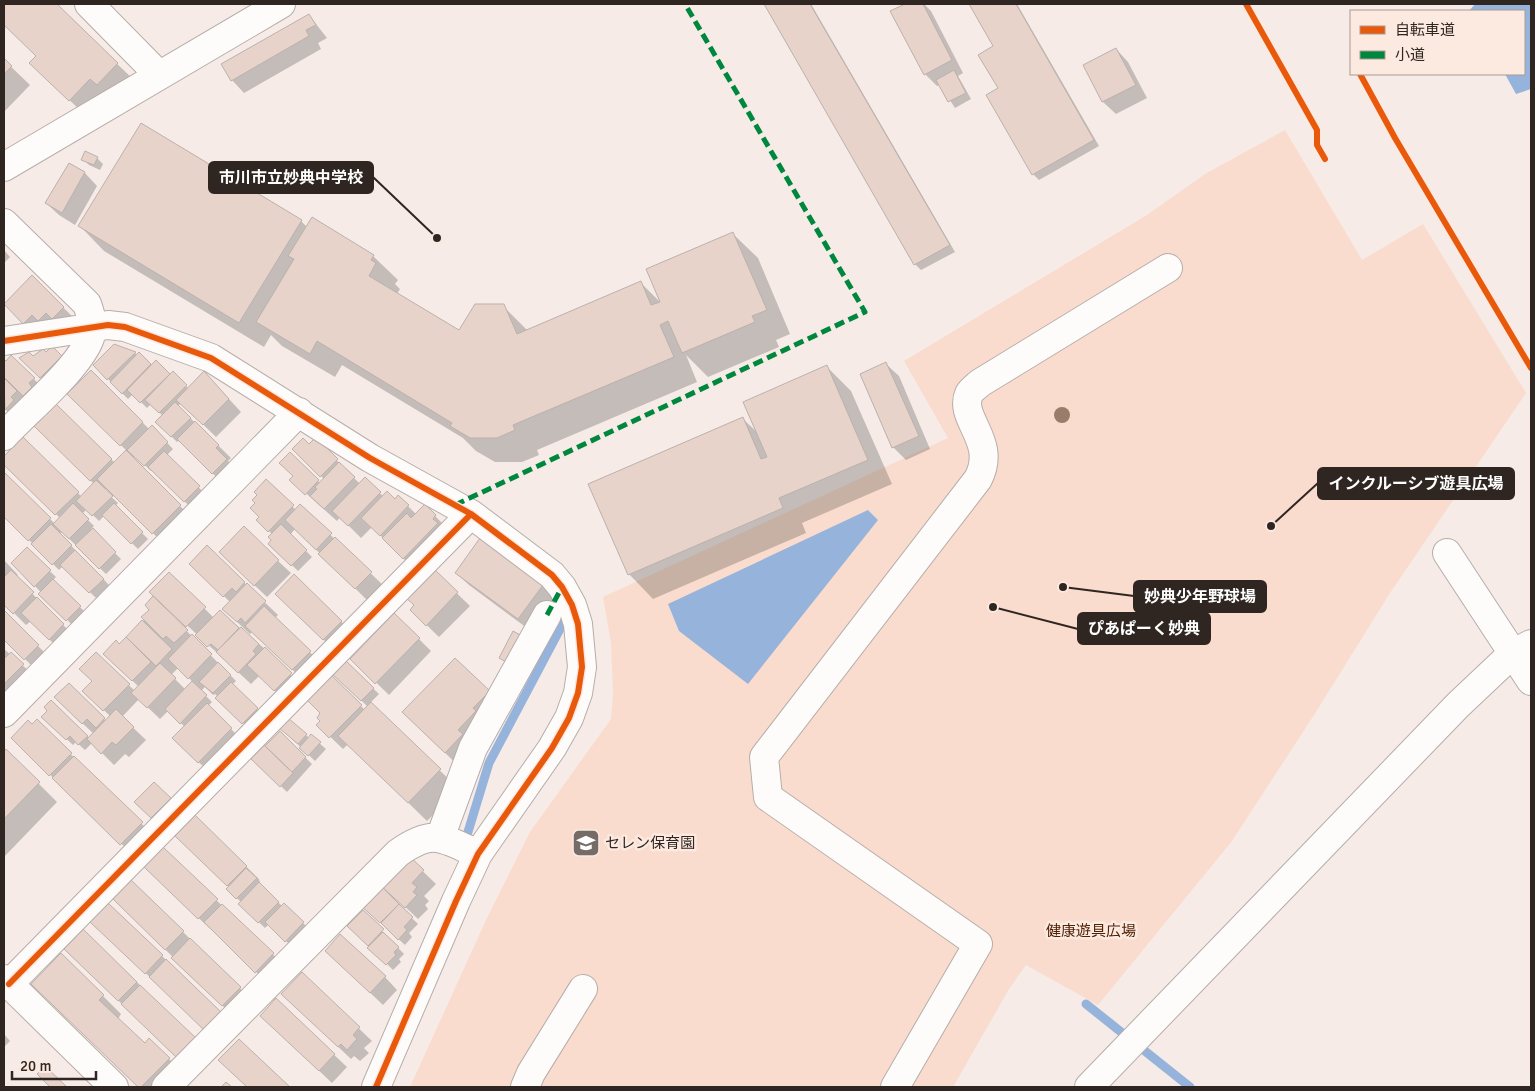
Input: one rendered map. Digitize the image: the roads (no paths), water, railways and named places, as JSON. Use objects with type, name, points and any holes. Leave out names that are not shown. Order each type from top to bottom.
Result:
[{"type":"street","points":[[4,167],[281,4]]},
{"type":"street","points":[[94,5],[159,75]]},
{"type":"street","points":[[4,222],[87,304],[92,326],[90,338],[72,365],[4,436]]},
{"type":"street","points":[[895,1087],[978,944],[768,797],[764,757],[978,479],[984,468],[985,454],[968,407],[970,394],[980,383],[1168,268]]},
{"type":"street","points":[[4,342],[92,326],[125,327],[211,358],[370,458],[471,514],[552,575],[562,587],[572,605],[578,624],[582,667],[578,693],[565,726],[552,748],[478,854],[410,1006],[380,1086]]},
{"type":"street","points":[[4,713],[299,412]]},
{"type":"street","points":[[114,1087],[6,981],[471,514]]},
{"type":"street","points":[[1447,553],[1522,649],[1531,681]]},
{"type":"street","points":[[440,838],[473,748],[547,615]]},
{"type":"street","points":[[1091,1087],[1458,705],[1522,649]]},
{"type":"street","points":[[166,1087],[398,853],[419,839],[440,838],[478,854]]},
{"type":"street","points":[[525,1087],[530,1073],[583,989]]},
{"type":"water","points":[[1475,4],[1531,4],[1531,89],[1516,94],[1506,75],[1525,75],[1525,10],[1470,10]]},
{"type":"water","points":[[868,510],[878,520],[748,684],[679,631],[668,604]]},
{"type":"waterway","points":[[464,845],[489,763],[568,614]]},
{"type":"waterway","points":[[1086,1004],[1190,1087]]},
{"type":"place","name":"市川市立妙典中学校","points":[[437,238]]},
{"type":"place","name":"インクルーシブ遊具広場","points":[[1271,526]]},
{"type":"place","name":"妙典少年野球場","points":[[1063,587]]},
{"type":"place","name":"ぴあぱーく妙典","points":[[993,607]]},
{"type":"place","name":"セレン保育園","points":[[586,843]]},
{"type":"park label","name":"健康遊具広場","points":[[1091,931]]}]
